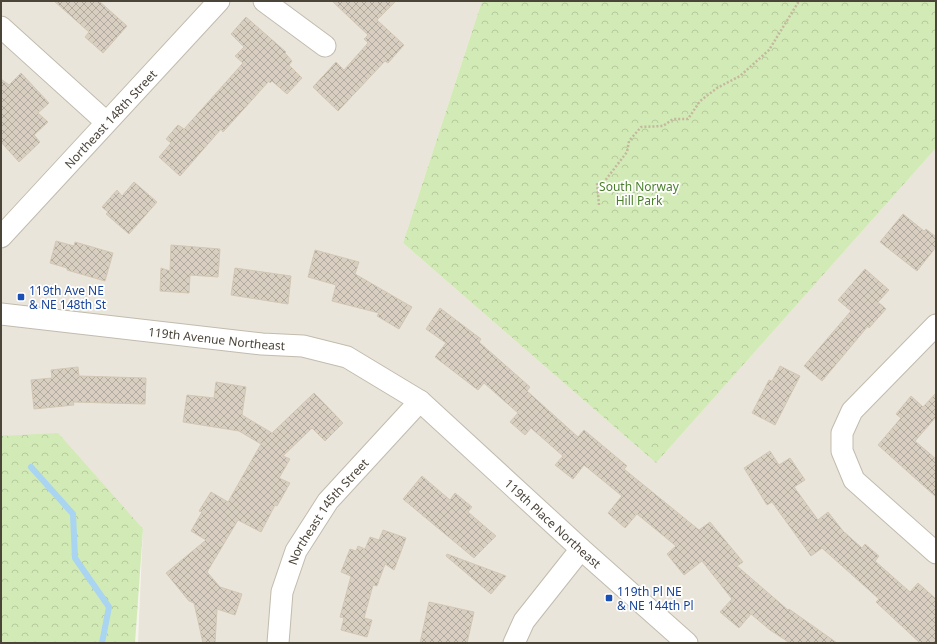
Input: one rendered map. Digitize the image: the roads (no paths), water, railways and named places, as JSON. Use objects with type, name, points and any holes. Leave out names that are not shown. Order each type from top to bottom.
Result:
[{"type":"street","name":"Northeast 148th Street","points":[[1,237],[219,1]]},
{"type":"street","points":[[264,1],[325,46]]},
{"type":"street","points":[[1,27],[106,122]]},
{"type":"street","name":"119th Avenue Northeast","points":[[1,314],[262,344],[303,346],[347,357],[420,401]]},
{"type":"street","points":[[936,325],[852,411],[842,433],[842,451],[854,480],[936,553]]},
{"type":"street","name":"119th Place Northeast","points":[[420,401],[581,549],[687,643]]},
{"type":"street","name":"Northeast 145th Street","points":[[278,643],[282,592],[296,551],[328,501],[420,401]]},
{"type":"street","points":[[514,643],[524,621],[581,549]]},
{"type":"waterway","points":[[31,467],[73,514],[75,558],[109,607],[102,643]]},
{"type":"place","name":"119th Ave NE & NE 148th St","points":[[21,297]]},
{"type":"place","name":"119th Pl NE & NE 144th Pl","points":[[609,598]]},
{"type":"park label","name":"South Norway Hill Park","points":[[639,193]]}]
